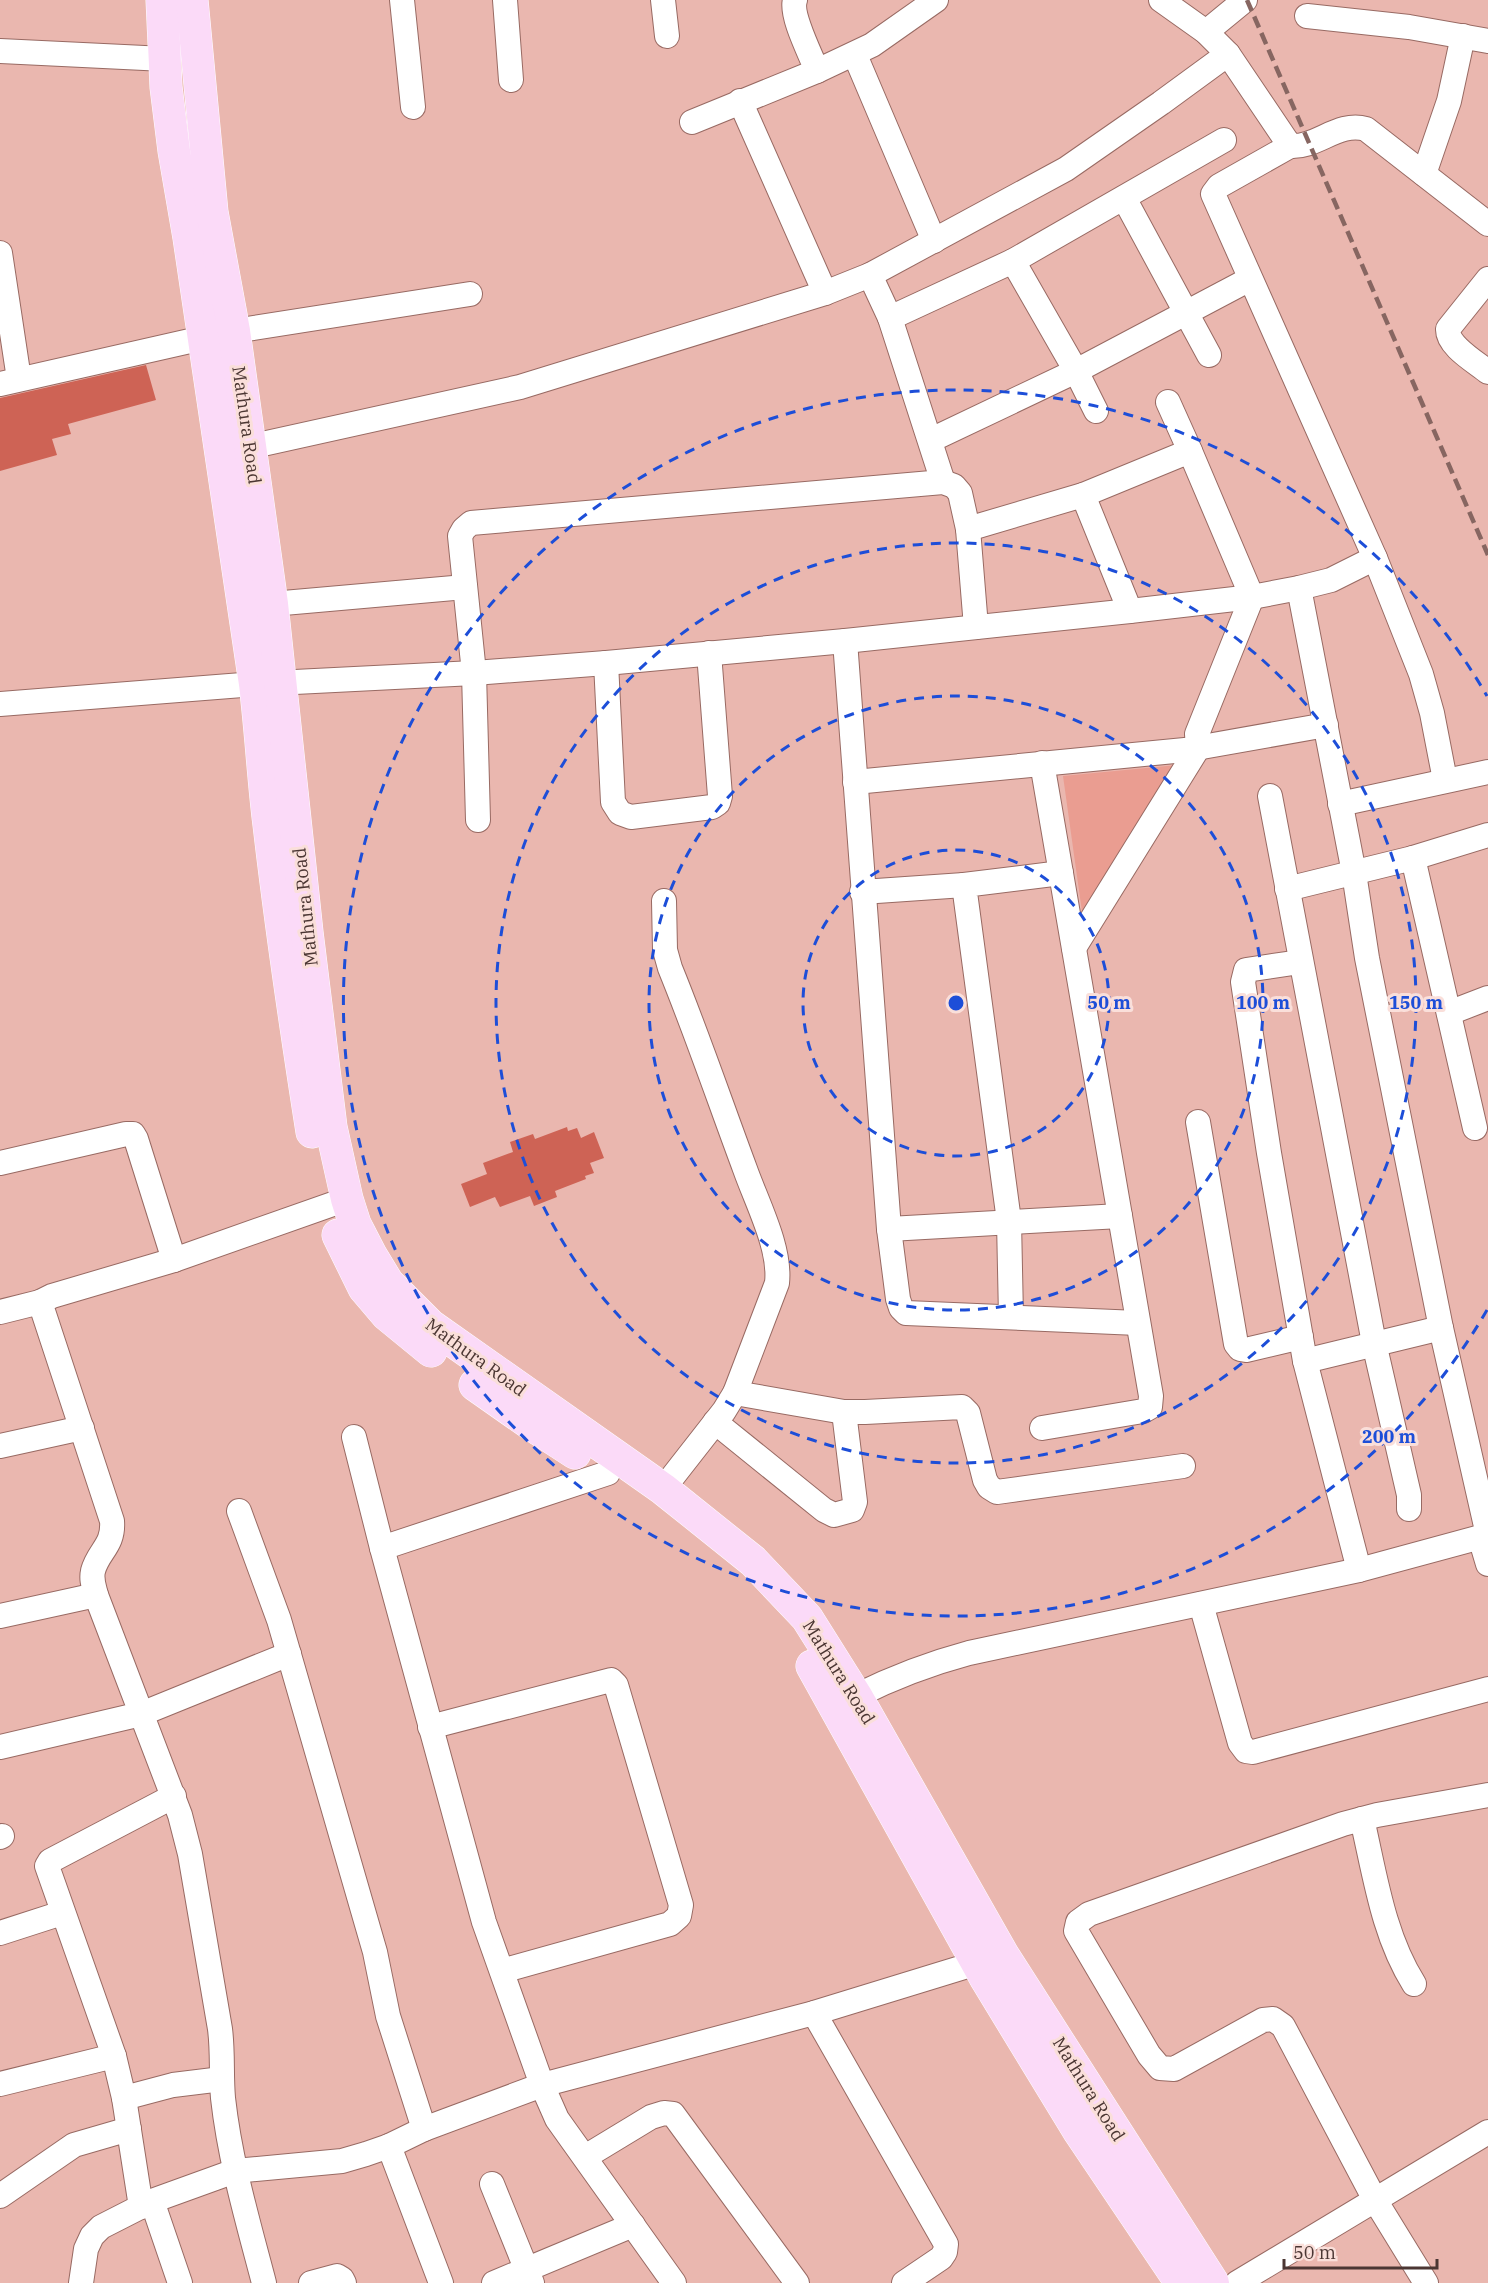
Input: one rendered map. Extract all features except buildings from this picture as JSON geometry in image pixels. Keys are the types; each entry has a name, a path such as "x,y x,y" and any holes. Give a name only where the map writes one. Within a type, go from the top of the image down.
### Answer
{"main road":[{"name":"Mathura Road","path":"162,0 174,151 204,338 268,683"},
{"name":"Mathura Road","path":"192,0 212,212 234,332 272,604 268,683 267,813 299,1058 316,1160 337,1202 355,1224 388,1283 430,1325 663,1489 753,1561 807,1618 856,1696 1003,1955 1214,2283"},
{"name":"Mathura Road","path":"337,1202 334,1227 364,1288 387,1315 451,1367 518,1415 696,1533 743,1574 781,1616 837,1709 977,1963 1078,2130 1181,2283"}],"street":[{"path":"402,0 413,107"},
{"path":"506,0 511,80"},
{"path":"663,0 667,36"},
{"path":"795,0 793,4 795,15 817,71"},
{"path":"692,122 855,55 936,0"},
{"path":"1161,0 1206,32 1228,54 1290,146"},
{"path":"1206,32 1245,0"},
{"path":"1307,16 1408,27 1488,41"},
{"path":"1424,174 1449,101 1463,36"},
{"path":"0,51 165,59"},
{"path":"249,447 520,387 825,293 870,275 1066,169 1228,54"},
{"path":"855,55 934,241"},
{"path":"740,101 825,293"},
{"path":"1445,780 1432,713 1421,674 1375,558 1213,194 1219,186 1290,146 1304,144 1340,129 1354,126 1366,129 1488,224"},
{"path":"890,318 1013,261 1224,140"},
{"path":"1125,198 1209,355"},
{"path":"0,253 10,382 234,332 470,294"},
{"path":"1013,261 1076,371 1096,411"},
{"path":"870,275 890,318 944,482"},
{"path":"931,440 1076,371 1250,279"},
{"path":"1488,279 1448,329 1447,334 1454,344 1488,372"},
{"path":"1074,948 1198,747 1197,734 1252,597 1168,402"},
{"path":"968,529 1083,495 1190,451"},
{"path":"478,820 474,673 460,536 471,523 944,482 954,486 960,493 968,529 976,627"},
{"path":"1083,495 1130,611"},
{"path":"0,704 268,683 474,673 606,663 1130,611 1252,597 1299,588 1331,580 1375,558"},
{"path":"272,604 465,587"},
{"path":"1299,588 1354,873 1366,958 1485,1536 1488,1564"},
{"path":"845,641 889,1229 901,1308 906,1313 1138,1323"},
{"path":"606,663 613,802 620,813 631,817 712,807 718,803 720,796 709,653"},
{"path":"855,782 1198,747 1326,725"},
{"path":"1042,763 1152,1396 1150,1407 1143,1411 1042,1428"},
{"path":"1340,804 1488,772"},
{"path":"1270,796 1374,1343 1409,1495 1409,1509"},
{"path":"1287,890 1413,858 1488,835"},
{"path":"1413,858 1475,1128"},
{"path":"862,892 964,885 1061,873"},
{"path":"964,885 1010,1221 1011,1317"},
{"path":"663,1489 735,1393 777,1283 778,1269 758,1204 670,968 665,950 664,901"},
{"path":"1300,962 1246,970 1243,982 1303,1349 1359,1570"},
{"path":"1449,1013 1488,998"},
{"path":"1198,1122 1236,1344 1240,1349 1303,1349 1374,1343 1441,1328"},
{"path":"0,1163 133,1134 174,1260"},
{"path":"0,1312 40,1302 52,1296 174,1260 337,1202"},
{"path":"889,1229 1120,1216"},
{"path":"40,1302 112,1521 111,1540 93,1569 92,1580 96,1595 174,1796 186,1837 223,2047 223,2098 235,2171 264,2283"},
{"path":"735,1393 844,1412 962,1407 968,1413 985,1480 989,1487 997,1492 1183,1466"},
{"path":"715,1422 834,1515 852,1510 855,1502 844,1412"},
{"path":"0,1446 82,1428"},
{"path":"354,1437 484,1922 542,2085 557,2119 674,2283"},
{"path":"382,1548 608,1473"},
{"path":"239,1511 289,1654 375,1952 388,2016 424,2129"},
{"path":"856,1696 897,1676 937,1661 1359,1570 1485,1536"},
{"path":"0,1616 96,1595"},
{"path":"1201,1604 1240,1743 1246,1751 1253,1752 1488,1689"},
{"path":"0,1747 141,1714 289,1654"},
{"path":"430,1727 611,1680 616,1685 681,1905 679,1916 670,1924 502,1971"},
{"path":"1426,2283 1375,2200 1282,2026 1273,2019 1263,2020 1174,2069 1160,2067 1149,2055 1076,1931 1078,1922 1089,1914 1294,1840 1362,1819 1488,1795"},
{"path":"174,1796 48,1863 47,1869 114,2056 146,2204 180,2283"},
{"path":"1362,1819 1391,1938 1401,1963 1414,1984"},
{"path":"0,1933 62,1913"},
{"path":"81,2283 86,2249 92,2236 101,2226 146,2204 235,2171 342,2161 390,2146 424,2129 542,2085 814,2013 977,1963"},
{"path":"814,2013 946,2244 941,2258 904,2283"},
{"path":"0,2084 114,2056"},
{"path":"124,2098 173,2085 222,2079"},
{"path":"585,2157 651,2117 664,2113 673,2114 797,2283"},
{"path":"0,2196 74,2145 129,2129"},
{"path":"1237,2283 1488,2132"},
{"path":"390,2146 441,2283"},
{"path":"492,2184 529,2276"},
{"path":"494,2283 529,2276 633,2225"},
{"path":"311,2283 337,2276 344,2283"}],"shaded area":[{"path":"1177,765 1087,912 1082,912 1063,776"}],"railway":[{"path":"1247,0 1488,555"}]}
